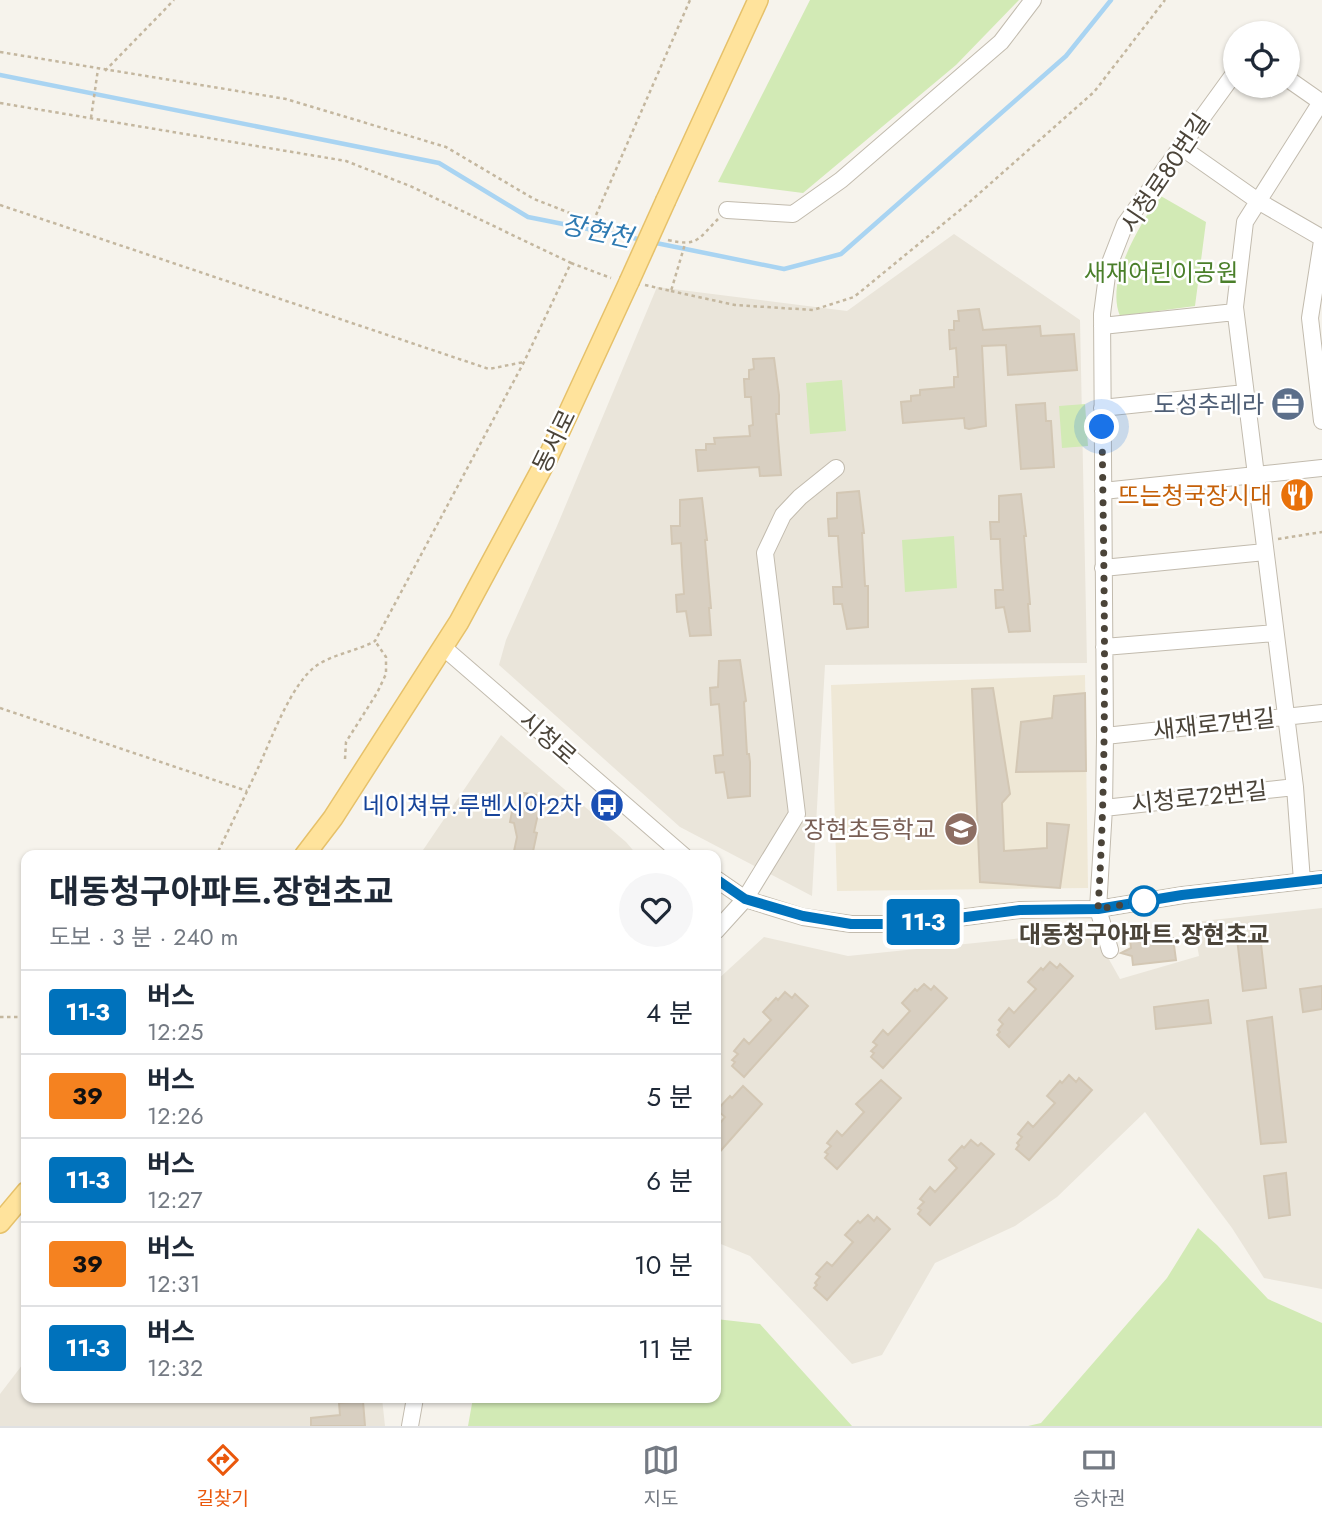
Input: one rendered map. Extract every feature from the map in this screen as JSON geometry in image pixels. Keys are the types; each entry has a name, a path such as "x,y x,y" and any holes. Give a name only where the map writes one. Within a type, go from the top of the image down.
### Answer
{"main road":[{"name":"동서로","path":"309,850 333,818 444,648 548,457 758,0"},
{"path":"0,1223 21,1198"}],"street":[{"path":"727,210 793,214 841,180 1001,42 1033,0"},
{"path":"1300,87 1321,102"},
{"name":"시청로80번길","path":"1110,950 1098,909 1105,736 1102,326 1108,268 1125,224 1223,89"},
{"name":"시청로72번길","path":"1302,881 1295,787 1235,312 1245,222 1321,102"},
{"path":"1181,147 1258,201 1322,239 1317,303 1310,318 1322,421"},
{"path":"1102,326 1235,312"},
{"path":"1102,408 1245,393"},
{"path":"721,925 745,899 797,814 765,553 783,515 800,497 836,468"},
{"path":"1102,491 1322,468"},
{"path":"1103,568 1265,547"},
{"path":"1104,647 1275,633"},
{"name":"시청로","path":"444,648 677,850"},
{"name":"새재로7번길","path":"1105,736 1322,713"},
{"name":"시청로72번길","path":"1104,808 1295,787"},
{"path":"721,882 745,899 803,916 851,924 912,924 1020,910 1098,909 1182,895 1322,879"},
{"path":"410,1426 414,1403"}],"path":[{"path":"105,71 174,0"},
{"path":"0,52 286,99 446,147 534,199 593,222 690,0"},
{"path":"671,291 735,305 813,310 854,297 965,205 1094,92 1165,0"},
{"path":"91,118 98,69"},
{"path":"0,103 346,161 410,186 571,263 524,362 375,641 359,650 328,659 307,676 279,720 219,850"},
{"path":"0,205 489,369 524,362"},
{"path":"673,283 685,244"},
{"path":"1265,547 1322,532"},
{"path":"345,759 346,742 386,674 386,657 375,641"},
{"path":"0,708 247,791"},
{"path":"0,1017 21,1017"}],"shaded area":[{"path":"954,234 1080,320 1087,663 825,665 812,896 680,827 499,665 506,640 657,287 847,311"},
{"name":"장현초등학교","path":"1085,675 1088,888 837,891 831,685"},
{"path":"501,735 633,850 423,850"},
{"path":"1322,908 1322,1289 1264,1278 1232,1228 1145,1112 1057,1197 1015,1226 935,1263 882,1355 852,1364 750,1256 721,1244 721,976 764,937 848,956 1014,939 1054,932 1093,931 1120,979 1199,956 1193,922"},
{"path":"21,1367 21,1403 383,1403 385,1426 0,1426 0,1394"}],"green space":[{"path":"810,0 1019,0 956,65 803,193 718,182"},
{"name":"새재어린이공원","path":"1159,195 1206,222 1195,306 1120,316 1117,286 1121,270 1134,238"},
{"path":"842,380 846,431 810,434 806,383"},
{"path":"1085,404 1088,446 1062,448 1059,406"},
{"path":"954,536 957,588 905,592 902,540"},
{"path":"1198,1228 1268,1299 1322,1323 1322,1426 1028,1426 1041,1423 1167,1278"},
{"path":"721,1320 760,1324 852,1426 468,1426 472,1403 721,1403"}],"building":[{"path":"979,309 983,330 1040,326 1041,336 1074,334 1077,370 1008,375 1006,345 982,346 986,426 965,428 964,418 903,423 901,402 911,401 911,396 920,395 920,390 954,387 954,377 958,377 956,348 950,349 949,330 954,330 954,321 959,321 958,311"},
{"path":"774,358 779,395 779,414 776,414 781,475 760,476 759,467 698,471 696,450 706,450 706,444 715,444 714,438 750,436 749,426 753,425 751,397 745,397 744,379 749,379 749,370 754,369 753,359"},
{"path":"1045,403 1046,421 1051,421 1054,467 1021,469 1016,405"},
{"path":"859,491 864,533 865,586 868,586 868,627 847,629 842,604 834,604 833,587 842,587 838,536 829,536 828,519 837,518 837,493"},
{"path":"1021,494 1026,536 1030,631 1009,632 1004,607 996,608 995,590 1003,590 1000,539 991,539 990,522 999,522 999,496"},
{"path":"702,498 707,540 711,635 690,636 686,611 677,612 676,595 684,594 681,543 672,544 671,526 680,526 680,500"},
{"path":"740,660 746,701 750,796 728,798 724,772 716,773 714,756 723,755 719,704 711,705 710,688 718,687 719,661"},
{"name":"장현초등학교","path":"993,688 1010,794 1002,803 1004,851 1047,848 1047,823 1069,825 1060,888 980,882 972,689"},
{"path":"1085,693 1086,771 1016,772 1021,722 1052,718 1054,696"},
{"path":"524,793 542,796 534,832 537,833 533,850 514,850 517,837 514,823 510,822 513,806 520,804"},
{"path":"1260,935 1266,988 1243,991 1237,938"},
{"path":"1173,938 1176,960 1133,965 1132,956 1121,953 1131,948 1130,940"},
{"path":"1050,962 1057,968 1060,964 1073,976 1009,1047 997,1035 1003,1024 999,1020 1009,1008 1014,1013 1036,989 1028,982"},
{"path":"924,984 931,990 934,986 947,998 883,1068 871,1057 874,1053 871,1051 877,1045 873,1042 883,1030 888,1035 910,1011 902,1003"},
{"path":"1322,986 1322,1009 1303,1012 1300,989"},
{"path":"785,992 792,998 795,994 808,1006 744,1077 732,1066 735,1062 732,1060 738,1054 734,1051 744,1039 749,1044 771,1020 763,1012"},
{"path":"1208,1000 1211,1023 1156,1029 1154,1007"},
{"path":"1272,1017 1286,1142 1261,1144 1247,1021"},
{"path":"1069,1075 1076,1082 1079,1078 1092,1090 1029,1160 1016,1149 1022,1137 1018,1134 1028,1122 1033,1127 1055,1103 1047,1096"},
{"path":"881,1080 901,1098 837,1169 825,1158 828,1154 825,1152 831,1146 827,1143 837,1131 842,1136 864,1112 856,1104"},
{"path":"743,1086 762,1104 721,1150 721,1122 725,1117 721,1114 721,1106 730,1096 732,1098"},
{"path":"971,1140 978,1146 981,1143 994,1154 930,1225 918,1214 921,1210 918,1208 924,1202 920,1199 930,1187 935,1192 957,1168 949,1160"},
{"path":"1286,1173 1290,1215 1269,1218 1264,1176"},
{"path":"868,1215 874,1221 877,1217 890,1229 827,1300 814,1288 820,1277 816,1274 827,1262 832,1266 853,1242 845,1235"},
{"path":"339,1403 363,1403 365,1426 311,1426 311,1418 340,1415"}],"waterway":[{"name":"장현천","path":"651,242 784,269 841,254 1066,56 1111,0"},
{"name":"장현천","path":"0,75 439,163 528,217 643,240"}],"bus line":[{"name":"11-3","path":"721,882 745,899 803,916 851,924 912,924 1020,910 1098,909 1182,895 1322,879"}],"place":[{"name":"도성추레라","path":"1288,404"},
{"name":"뜨는청국장시대","path":"1297,495"},
{"name":"네이쳐뷰.루벤시아2차","path":"607,805"},
{"name":"장현초등학교","path":"961,829"},
{"name":"대동청구아파트.장현초교","path":"1144,901"}],"route":[{"path":"1102,427 1105,736 1098,909 1144,901"}]}
